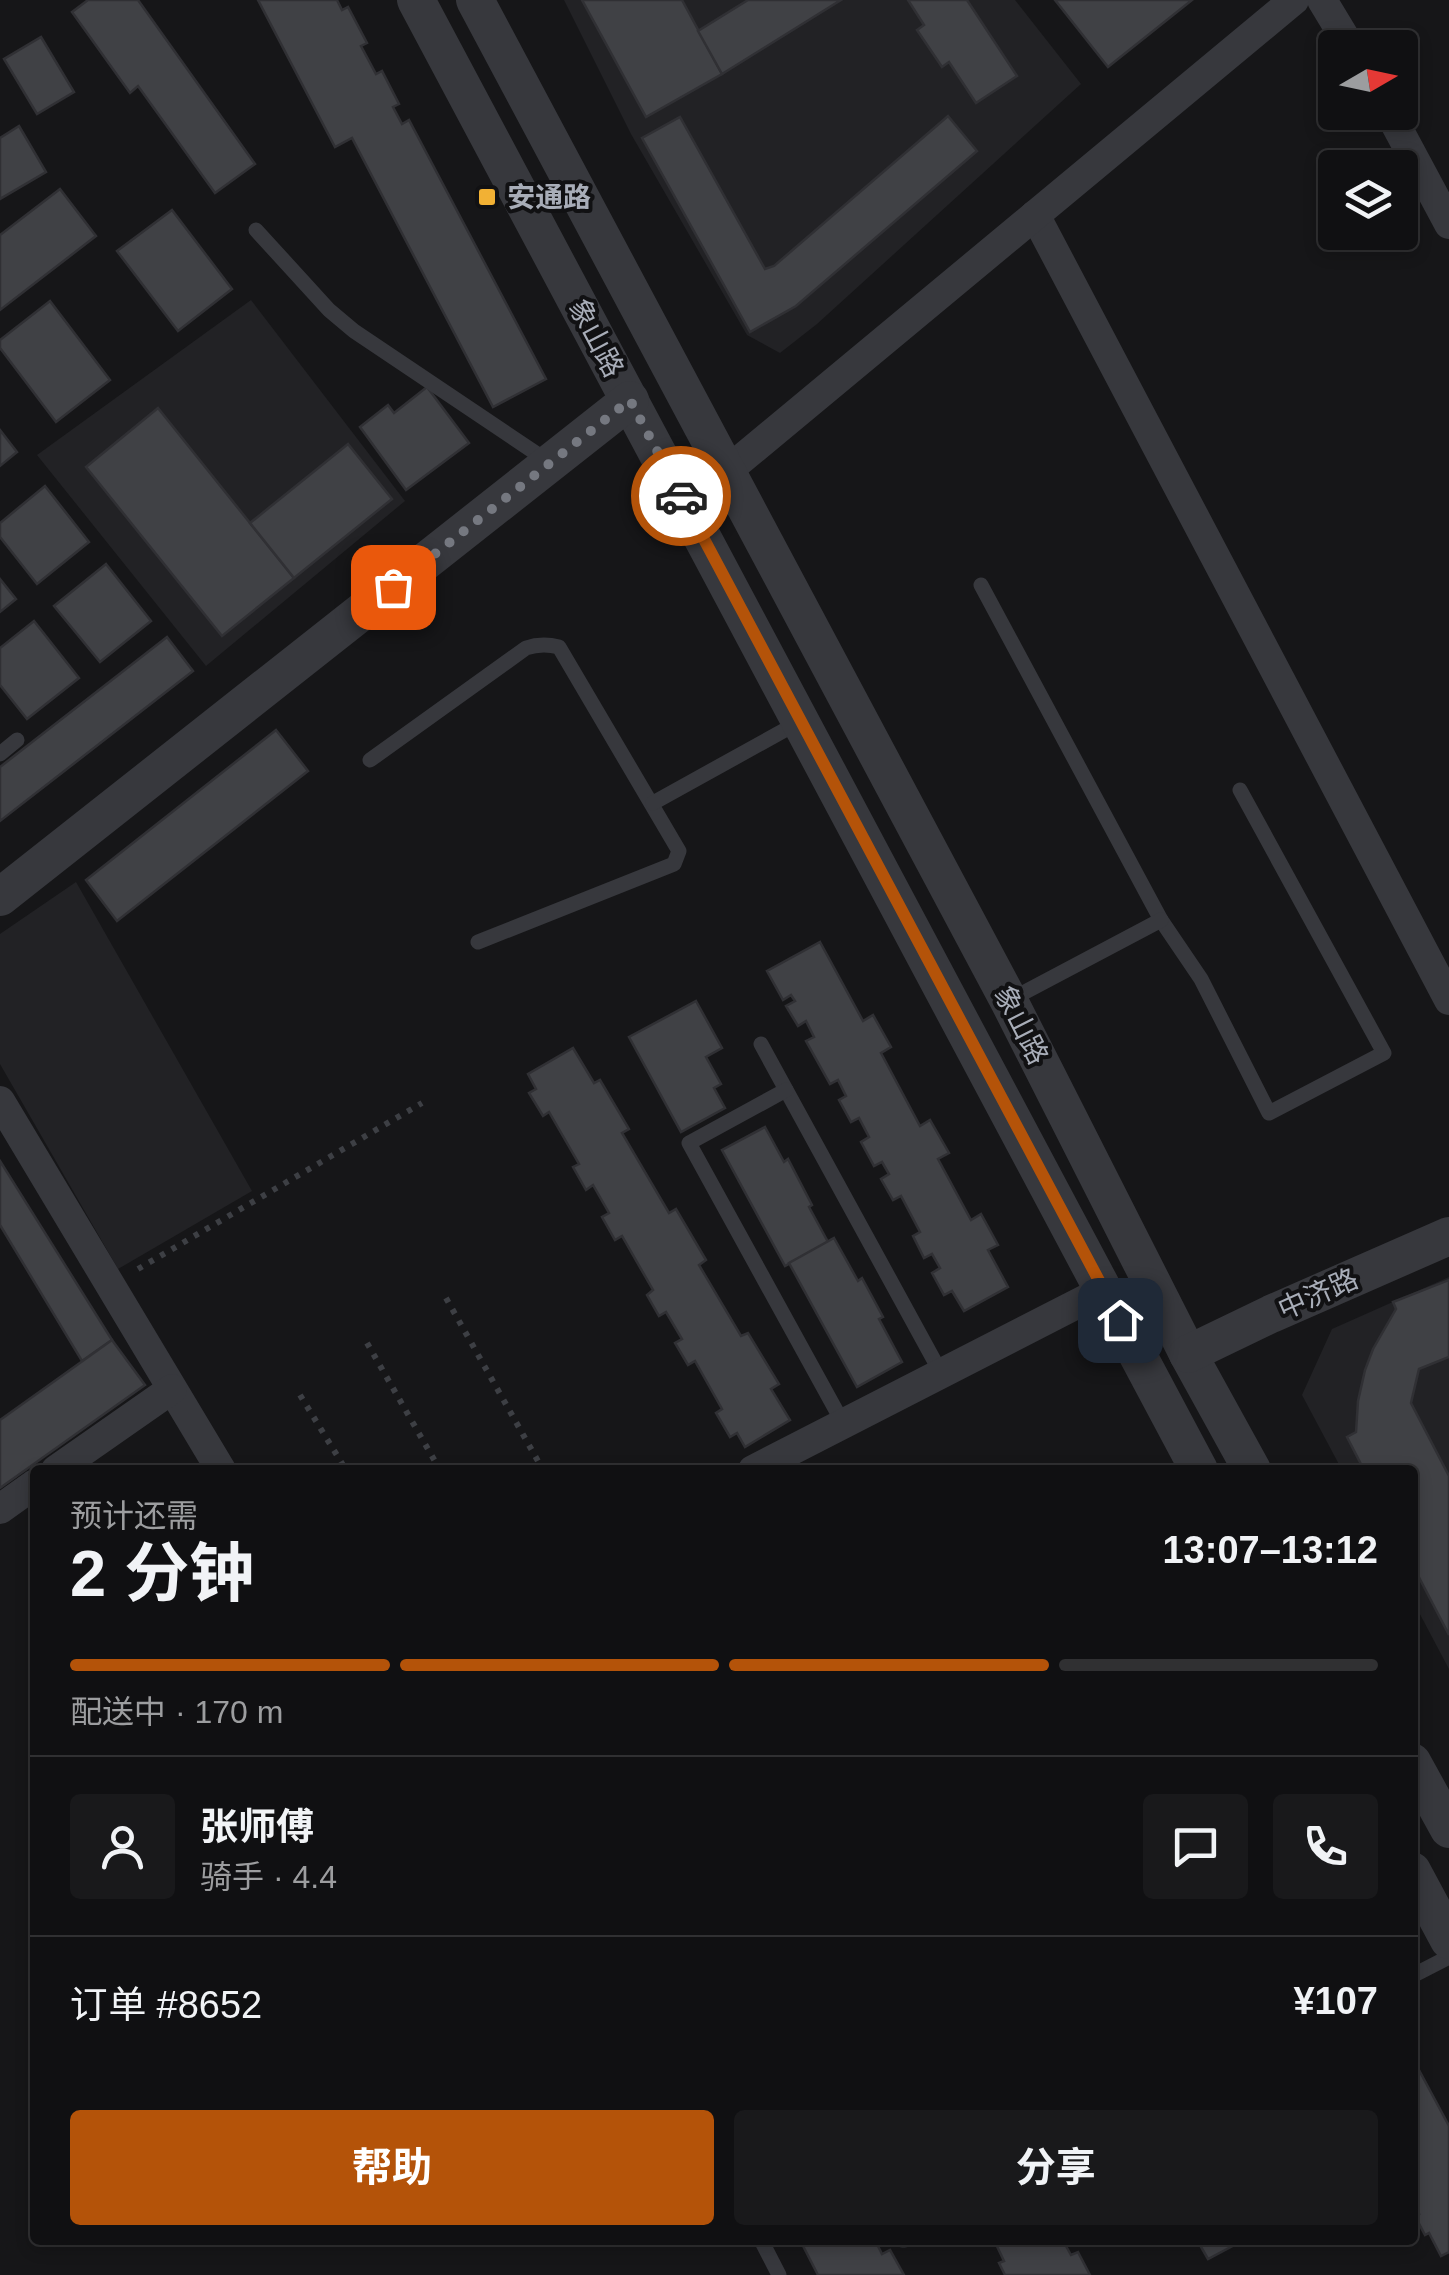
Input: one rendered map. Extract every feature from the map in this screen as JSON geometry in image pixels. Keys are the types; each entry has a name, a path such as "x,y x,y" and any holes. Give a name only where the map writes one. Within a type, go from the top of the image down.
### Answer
{"street":[{"name":"象山路","path":"416,0 1197,1465"},
{"name":"象山路","path":"475,0 1010,1001 1188,1354 1249,1465"},
{"path":"727,471 1294,0"},
{"path":"1322,0 1340,30"},
{"path":"1399,130 1449,224"},
{"path":"1035,215 1449,1000"},
{"path":"0,896 630,400"},
{"path":"0,1101 218,1465"},
{"name":"中济路","path":"1188,1354 1449,1236"},
{"path":"762,1465 1104,1290"},
{"path":"63,1465 172,1389"},
{"path":"0,1509 30,1488"},
{"path":"1431,1780 1449,1829"},
{"path":"1418,1882 1449,1940"}],"lane":[{"path":"256,230 329,310 354,331 550,462"},
{"path":"982,585 1161,920 1201,979 1269,1113 1384,1053 1240,790"},
{"path":"370,760 526,648 548,644 559,648 652,803 679,852 674,864 478,942"},
{"path":"652,803 801,721"},
{"path":"0,754 18,740"},
{"path":"1010,1001 1161,920"},
{"path":"761,1044 941,1372"},
{"path":"786,1090 689,1143 842,1423"},
{"path":"1418,1973 1449,1957"},
{"path":"764,2245 779,2275"}],"path":[{"path":"110,1285 422,1104"},
{"path":"446,1298 540,1465"},
{"path":"366,1343 437,1465"},
{"path":"300,1394 343,1465"}],"shaded area":[{"path":"564,0 1015,0 1081,84 817,324 780,353 747,335 631,134"},
{"path":"251,300 405,501 206,666 37,455"},
{"path":"76,882 252,1191 118,1269 0,1064 0,934"},
{"path":"1449,1277 1449,1669 1418,1610 1418,1465 1339,1465 1302,1395 1332,1329"}],"building":[{"path":"88,0 138,0 255,164 215,193 138,86 130,93 72,12"},
{"path":"258,0 337,0 342,10 348,7 367,43 361,46 376,74 382,71 399,104 393,107 402,124 409,120 546,379 493,407 352,138 335,147"},
{"path":"582,0 682,0 722,74 646,117"},
{"path":"748,0 841,0 722,74 698,31"},
{"path":"908,0 967,0 1017,76 976,103 949,62 942,67 917,30 924,25"},
{"path":"1055,0 1192,0 1108,67"},
{"path":"41,37 74,92 37,114 4,59"},
{"path":"948,116 977,151 796,306 750,332 642,138 680,117 765,269 774,266"},
{"path":"19,126 46,172 0,199 0,138"},
{"path":"60,189 96,236 0,310 0,235"},
{"path":"172,210 232,289 178,331 117,251"},
{"path":"50,301 110,380 56,422 0,348 0,340"},
{"path":"427,387 469,443 406,490 360,427 388,405 394,413"},
{"path":"158,408 294,578 222,636 86,467"},
{"path":"0,430 17,452 0,466"},
{"path":"348,444 392,499 294,578 250,523"},
{"path":"45,486 89,542 37,584 0,537 0,523"},
{"path":"106,564 151,621 100,662 54,606"},
{"path":"0,579 16,599 0,612"},
{"path":"34,621 79,678 27,719 0,685 0,648"},
{"path":"167,637 193,671 0,821 0,767"},
{"path":"276,730 308,771 117,921 86,880"},
{"path":"820,942 863,1021 873,1015 891,1047 881,1053 920,1126 930,1120 949,1153 938,1159 971,1220 981,1214 998,1245 988,1250 1008,1287 964,1311 952,1291 944,1295 932,1273 940,1268 932,1254 924,1258 913,1236 920,1232 901,1196 893,1200 881,1179 889,1174 882,1162 874,1166 861,1142 869,1137 859,1118 851,1122 839,1100 846,1096 838,1080 830,1084 806,1041 814,1037 806,1021 798,1026 786,1006 795,1001 791,995 783,1000 767,971"},
{"path":"696,1001 722,1048 706,1057 721,1084 714,1088 725,1108 681,1132 629,1037"},
{"path":"573,1048 594,1083 600,1080 629,1129 622,1133 669,1213 676,1209 706,1260 699,1265 741,1336 748,1333 779,1384 771,1389 790,1420 745,1447 737,1433 730,1437 716,1413 722,1409 695,1361 688,1365 675,1343 682,1339 666,1312 659,1316 647,1295 653,1290 622,1236 615,1240 602,1217 609,1213 593,1185 586,1190 573,1167 579,1164 549,1112 543,1116 529,1093 536,1089 528,1074"},
{"path":"765,1127 784,1162 788,1159 828,1242 785,1266 722,1150"},
{"path":"0,1161 112,1340 82,1361 0,1225"},
{"path":"834,1238 858,1281 862,1278 902,1362 857,1387 789,1263"},
{"path":"1449,1280 1449,1357 1419,1369 1411,1403 1449,1476 1449,1635 1418,1576 1418,1465 1361,1465 1347,1437 1356,1432 1365,1370 1396,1309 1393,1302"},
{"path":"112,1340 145,1385 0,1488 0,1420"},
{"path":"1418,2068 1449,2126 1449,2252 1441,2256 1418,2222"},
{"path":"803,2245 878,2245 882,2254 890,2250 904,2275 818,2275"},
{"path":"996,2245 1068,2245 1071,2255 1078,2252 1090,2275 1005,2275 999,2263 1004,2261"},
{"path":"1200,2245 1235,2245 1208,2259"}],"way so far":[{"path":"393,587 630,400 681,496"}],"place":[{"name":"安通路","path":"487,197"}],"route":[{"path":"681,496 1120,1320"}]}
